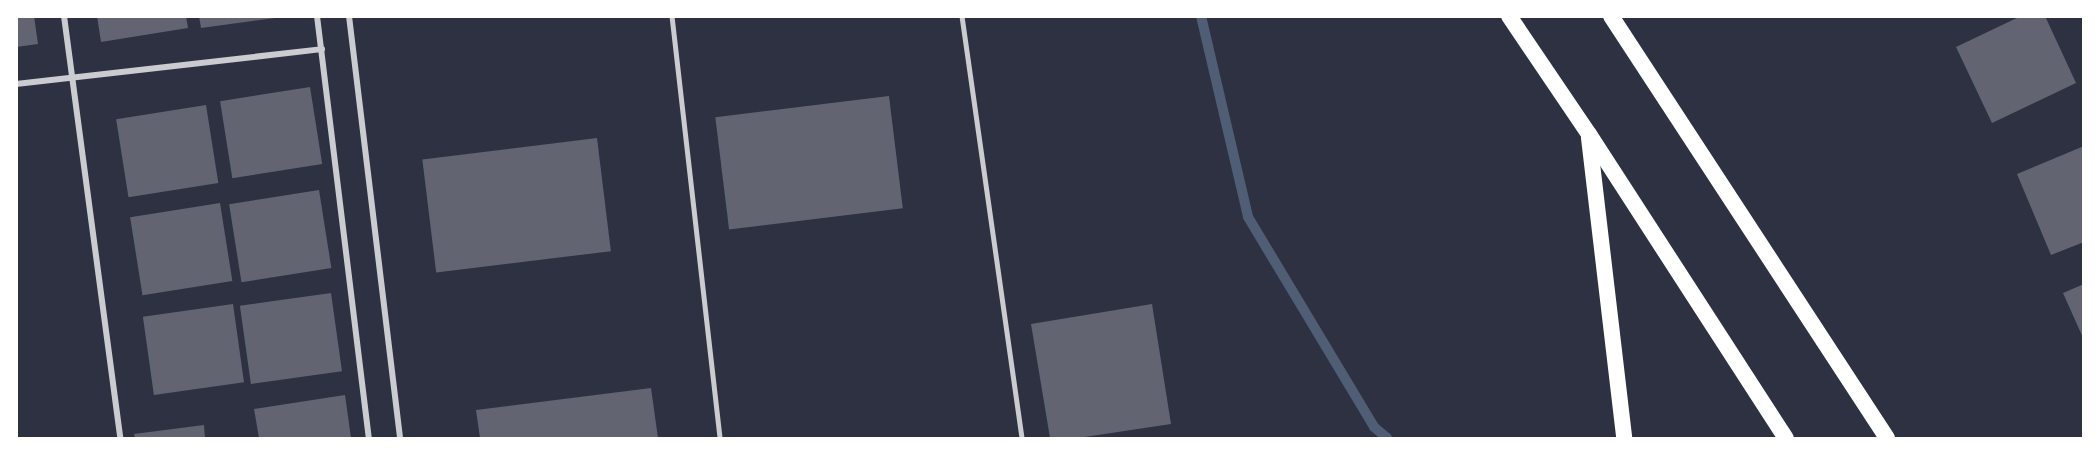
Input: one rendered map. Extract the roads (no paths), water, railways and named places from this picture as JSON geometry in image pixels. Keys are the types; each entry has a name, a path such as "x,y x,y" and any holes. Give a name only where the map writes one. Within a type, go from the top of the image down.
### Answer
{"highway":[{"path":"1509,16 1589,134 1786,438"},
{"path":"1611,16 1887,438"},
{"path":"1589,134 1624,438"}],"street":[{"path":"64,16 120,438"},
{"path":"317,16 369,438"},
{"path":"349,16 400,438"},
{"path":"16,84 322,49"}],"lane":[{"path":"672,16 720,438"},
{"path":"962,16 1022,438"}],"waterway":[{"path":"1201,16 1248,217 1374,427 1387,438"}]}
